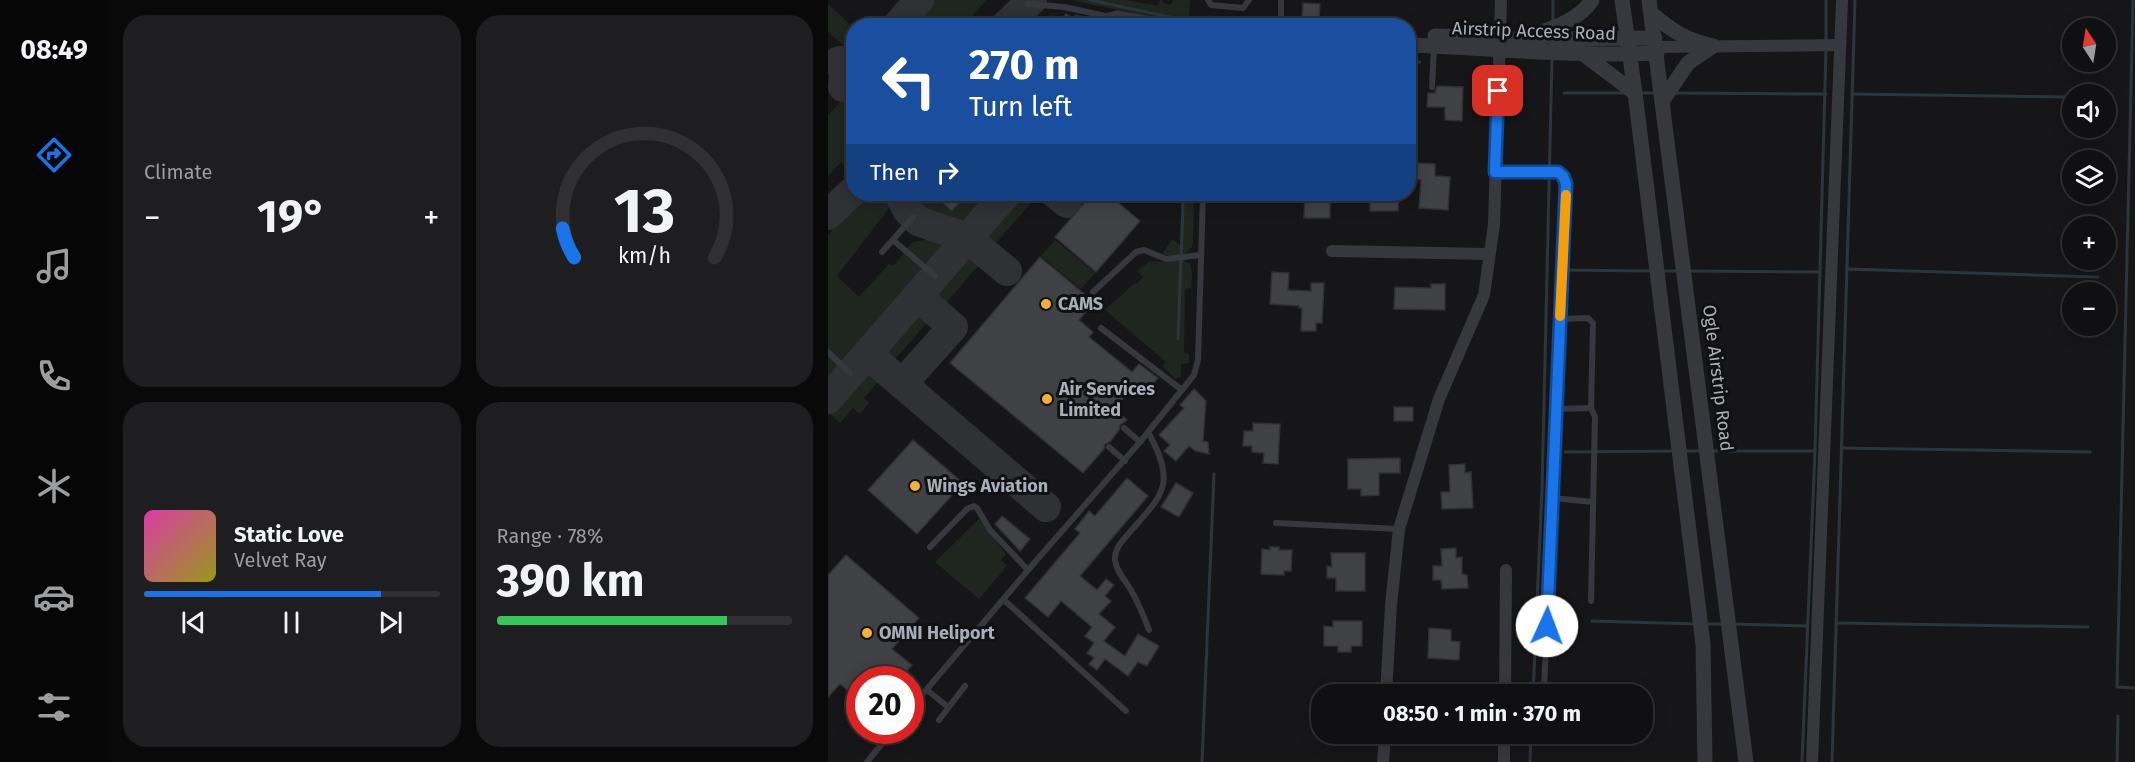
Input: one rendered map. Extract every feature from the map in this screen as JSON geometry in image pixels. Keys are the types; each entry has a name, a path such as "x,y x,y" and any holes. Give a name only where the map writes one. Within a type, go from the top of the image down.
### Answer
{"street":[{"path":"1387,684 1391,605 1399,528 1439,399 1484,295 1494,224 1501,0"},
{"path":"1523,39 1571,21 1586,9 1592,0"},
{"path":"1622,0 1703,644 1705,762"},
{"path":"1812,762 1842,0"},
{"path":"1650,7 1672,32 1689,40 1713,46"},
{"name":"Ogle Airstrip Road","path":"1650,7 1746,762"},
{"name":"Airstrip Access Road","path":"1416,36 1582,53 1630,54 1656,46"},
{"name":"Airstrip Access Road","path":"1416,45 1500,44 1523,39 1628,38 1656,46"},
{"path":"1656,46 1840,45"},
{"path":"1663,100 1688,63 1713,46"},
{"path":"1582,53 1635,93"},
{"path":"1332,251 1490,254"},
{"path":"1505,684 1506,570"},
{"path":"1383,762 1384,744"},
{"path":"1504,744 1504,762"}],"lane":[{"path":"1208,0 1211,5 1228,3 1243,8 1249,0"},
{"path":"1281,0 1281,18"},
{"path":"1028,4 1064,7 1097,18"},
{"path":"1432,87 1434,46"},
{"path":"1495,172 1558,172 1563,176 1566,184 1544,684"},
{"path":"924,693 1028,570 1125,461 1194,375 1198,360 1203,201"},
{"path":"882,252 913,217"},
{"path":"893,240 934,276"},
{"path":"1093,292 1136,252 1144,250 1160,257 1174,259 1200,255"},
{"path":"1560,319 1588,318 1593,323 1591,408 1595,417 1592,601"},
{"path":"1101,328 1182,390"},
{"path":"828,352 850,373"},
{"path":"1556,409 1591,408"},
{"path":"1124,428 1140,442"},
{"path":"1148,432 1164,471 1163,490 1158,500 1116,549 1115,560 1119,572 1136,599 1149,630"},
{"path":"1109,447 1125,461"},
{"path":"1552,498 1593,502"},
{"path":"930,547 967,509 974,506 1001,543 1028,570"},
{"path":"1276,523 1399,528"},
{"path":"1004,600 1126,711"},
{"path":"939,720 965,686"},
{"path":"927,690 948,707"},
{"path":"867,762 882,744"}],"shaded area":[{"path":"929,0 986,0 970,18 913,18"},
{"path":"1071,0 1127,0 1158,6 1160,0 1171,5 1173,0 1190,0 1189,18 1156,18"},
{"path":"828,4 846,21 846,47 828,32"},
{"path":"846,97 846,167 841,162 828,176 828,115"},
{"path":"857,201 890,201 893,203 837,276 859,297 889,264 893,266 913,242 941,237 949,242 950,247 828,389 828,235"},
{"path":"915,201 990,201 968,225 960,230 951,229 939,220 920,212"},
{"path":"1007,201 1033,201 995,244 988,246 979,238 978,232"},
{"path":"1181,201 1194,201 1193,245 1183,254 1175,256 1162,254 1172,239 1181,246"},
{"path":"1055,240 1095,273 1081,289 1041,256"},
{"path":"962,252 978,266 946,303 935,305 928,296 930,289"},
{"path":"1183,260 1190,264 1192,274 1191,288 1185,289 1184,353 1189,354 1189,363 1181,364 1181,377 1175,379 1163,366 1165,361 1105,310 1135,283 1137,284 1143,277 1137,271 1150,261"},
{"path":"915,310 926,315 926,324 895,359 891,361 884,359 880,353 882,346"},
{"path":"867,364 882,377 864,398 869,403 860,414 853,408 840,423 828,412 828,409"},
{"path":"979,519 1006,554 1001,560 1007,566 979,599 935,562"}],"building":[{"path":"1303,3 1320,4 1319,18 1302,18"},
{"path":"1437,86 1463,87 1462,121 1445,120 1445,107 1427,107 1428,93 1435,93"},
{"path":"1416,163 1435,164 1435,176 1450,177 1448,210 1419,208 1421,180 1416,179"},
{"path":"940,201 961,201 952,211"},
{"path":"1086,201 1116,201 1140,221 1096,272 1055,237"},
{"path":"1305,201 1330,201 1330,218 1304,218"},
{"path":"1370,201 1399,201 1398,211 1370,211"},
{"path":"1040,257 1094,302 1079,320 1093,332 1089,337 1132,372 1139,364 1158,378 1144,394 1134,386 1114,409 1127,420 1120,425 1110,442 1105,444 1104,449 1083,473 950,363"},
{"path":"1272,272 1289,273 1288,290 1311,291 1311,283 1324,283 1322,323 1316,323 1316,331 1301,331 1302,308 1299,306 1270,304"},
{"path":"1431,284 1445,284 1445,310 1394,309 1395,287 1431,288"},
{"path":"1194,389 1206,401 1203,441 1208,442 1209,454 1196,451 1189,446 1176,461 1164,451 1170,445 1159,435 1184,408 1180,405"},
{"path":"1394,407 1413,407 1413,421 1394,421"},
{"path":"1253,423 1280,424 1278,464 1263,463 1264,453 1252,452 1252,446 1243,446 1244,431 1253,431"},
{"name":"Wings Aviation","path":"913,440 963,483 917,534 868,490"},
{"path":"1400,458 1400,473 1379,473 1379,495 1361,496 1361,489 1348,489 1348,459"},
{"path":"1465,464 1465,473 1471,472 1473,508 1442,509 1441,492 1450,492 1449,465"},
{"path":"1127,478 1148,496 1080,576 1097,590 1106,579 1114,585 1105,596 1111,601 1099,614 1115,627 1104,641 1125,656 1138,634 1159,646 1147,666 1138,662 1128,676 1105,659 1097,670 1089,664 1094,658 1087,653 1094,643 1085,636 1092,627 1061,601 1048,617 1025,598 1080,533 1075,529 1089,511 1095,516"},
{"path":"1176,483 1193,493 1179,517 1161,507"},
{"path":"1002,516 1030,539 1020,551 995,524"},
{"path":"1270,547 1292,550 1291,571 1284,571 1284,575 1261,574 1262,549 1270,550"},
{"path":"1456,548 1456,558 1462,557 1462,574 1467,575 1468,588 1442,589 1441,580 1433,580 1433,566 1442,566 1441,549"},
{"path":"1331,553 1365,553 1365,591 1336,591 1336,578 1327,578 1327,566 1332,567"},
{"name":"OMNI Heliport","path":"846,555 919,618 892,649 911,666 846,666 846,689 840,684 828,697 828,575"},
{"path":"1333,621 1362,621 1362,646 1351,646 1351,652 1338,652 1338,646 1324,646 1324,626 1333,627"},
{"path":"1429,628 1451,630 1451,641 1460,642 1459,660 1428,658"}],"waterway":[{"path":"1090,0 1174,18"},
{"path":"1553,0 1553,21"},
{"path":"1826,0 1826,43"},
{"path":"1832,762 1855,0"},
{"path":"2133,0 2117,687 2135,688"},
{"path":"1802,762 1815,451 1826,50"},
{"path":"1533,684 1542,490 1552,58"},
{"path":"1564,93 1625,93"},
{"path":"1641,93 1655,93"},
{"path":"1674,93 1826,94"},
{"path":"1852,94 2062,97"},
{"path":"1178,339 1183,204"},
{"path":"1847,269 2098,277"},
{"path":"1558,270 1652,271"},
{"path":"1662,271 1679,271"},
{"path":"1689,271 1820,272"},
{"path":"1841,448 2090,452"},
{"path":"1565,452 1674,451"},
{"path":"1683,451 1701,451"},
{"path":"1710,451 1815,451"},
{"path":"1202,762 1214,474"},
{"path":"1592,621 1697,624"},
{"path":"1836,623 2088,627"},
{"path":"1706,624 1724,624"},
{"path":"1733,624 1807,626"},
{"path":"2117,762 2118,716"},
{"path":"1530,762 1531,744"}],"taxiway":[{"path":"904,18 919,0"},
{"path":"1013,18 1032,0"},
{"path":"843,87 844,73 839,61 846,61"},
{"path":"828,215 846,198"},
{"path":"903,201 908,211 918,221 967,238 1007,271"},
{"path":"828,399 1000,201"},
{"path":"902,384 953,327 917,296"},
{"path":"867,354 1046,507"}],"slow traffic":[{"path":"1560,316 1566,195"}],"place":[{"name":"CAMS","path":"1046,304"},
{"name":"Air Services Limited","path":"1047,399"},
{"name":"Wings Aviation","path":"915,486"},
{"name":"OMNI Heliport","path":"867,633"}],"route":[{"path":"1498,91 1495,172 1558,172 1563,176 1566,184 1547,626"}]}
